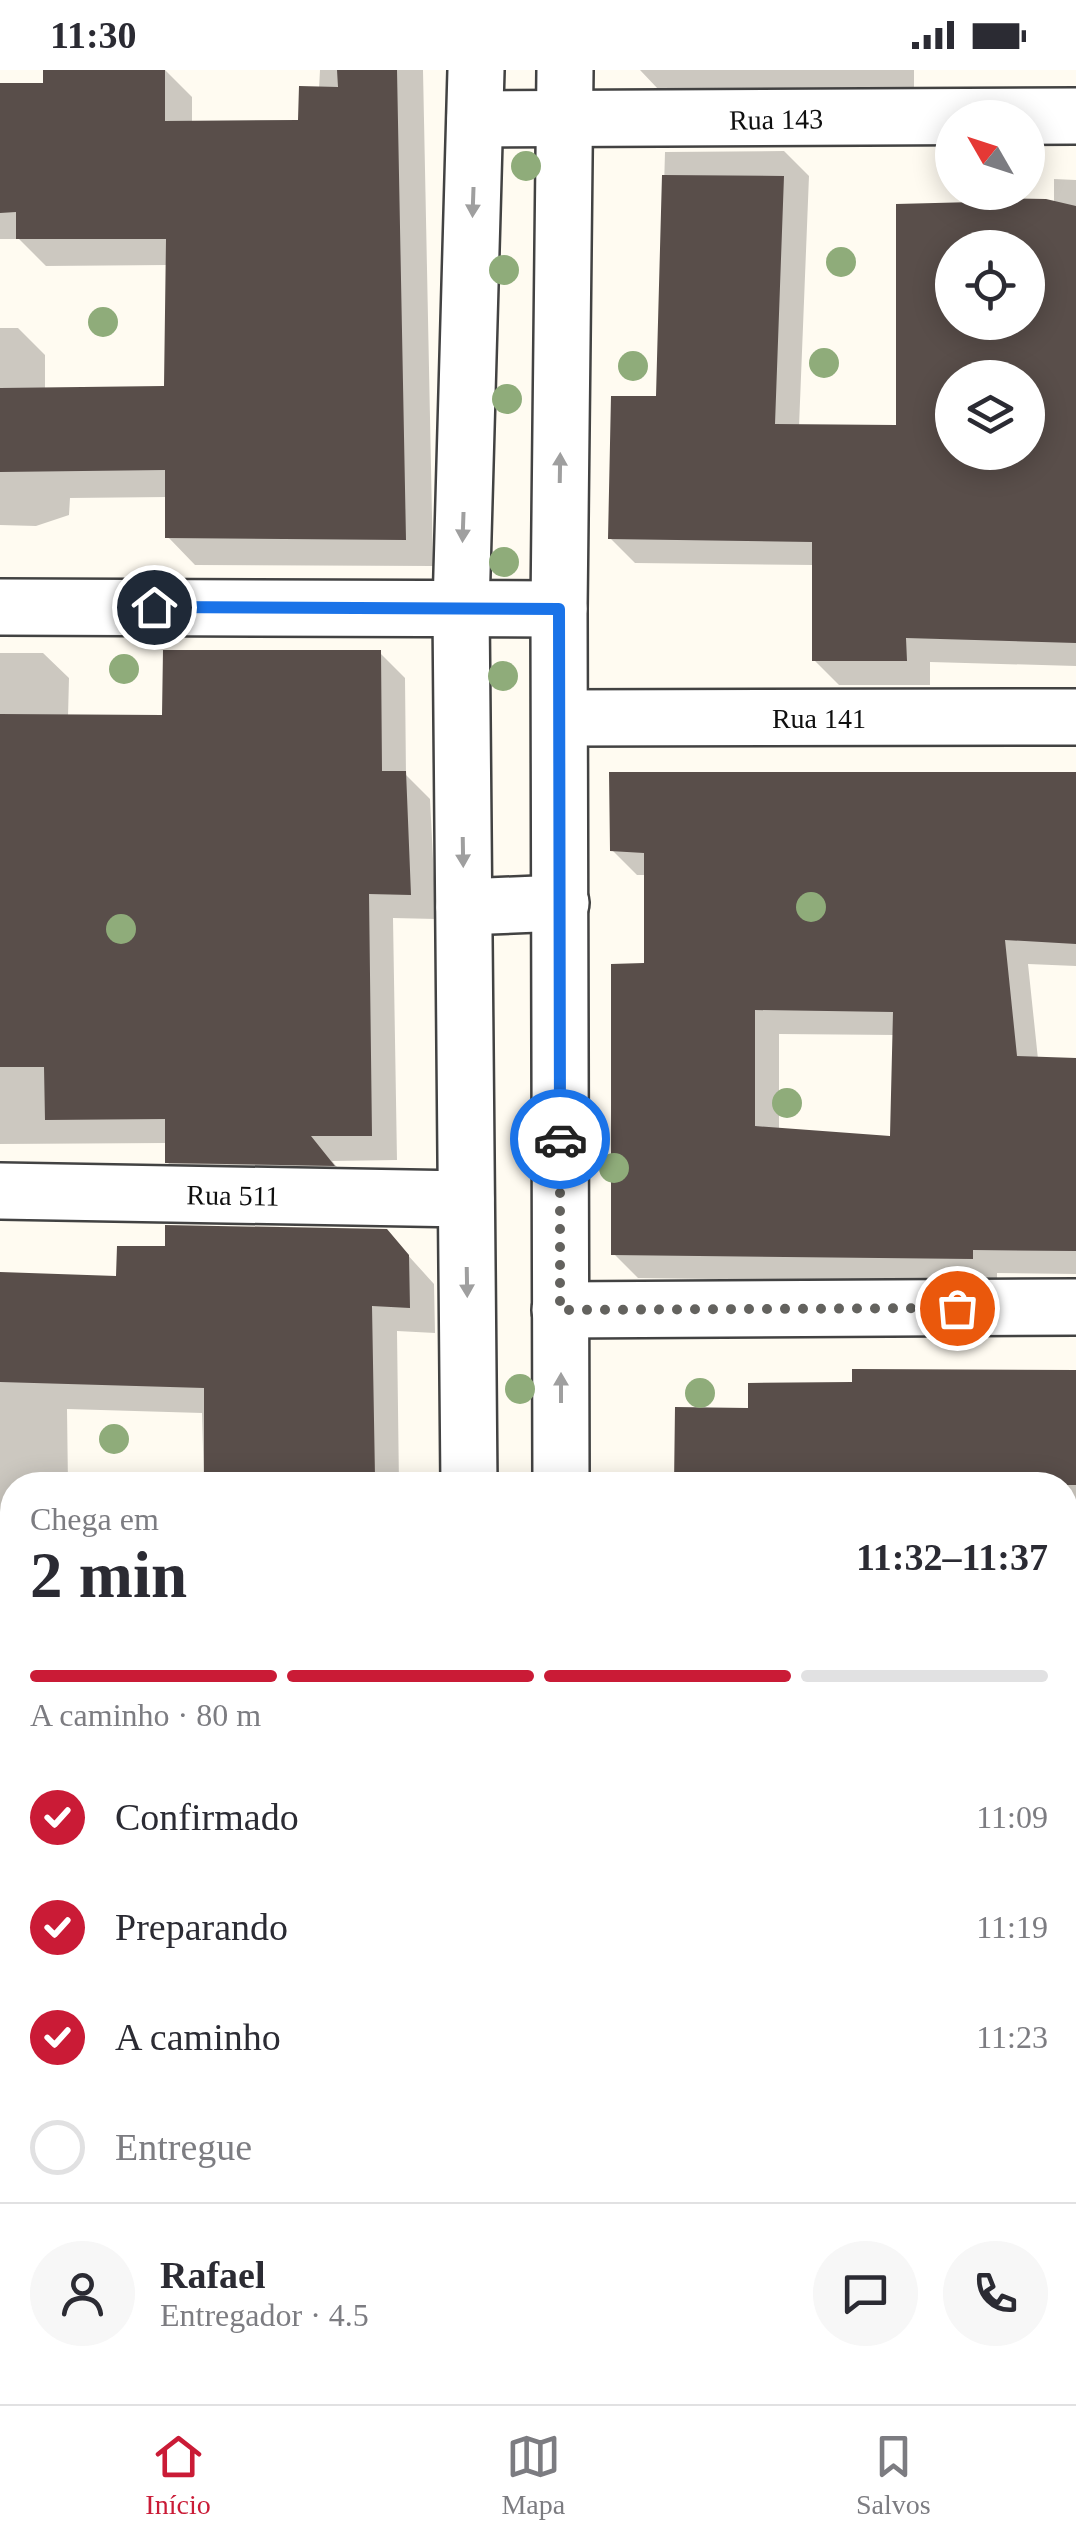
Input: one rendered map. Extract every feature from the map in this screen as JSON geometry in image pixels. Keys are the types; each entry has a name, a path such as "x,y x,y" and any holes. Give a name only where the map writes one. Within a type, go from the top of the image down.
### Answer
{"street":[{"name":"Rua 143","path":"476,94 1076,116"},
{"path":"469,1472 461,608 476,94"},
{"path":"562,1472 559,609 565,95"},
{"path":"0,607 559,609"},
{"name":"Rua 141","path":"562,718 1076,717"},
{"path":"464,907 561,903"},
{"name":"Rua 511","path":"0,1192 466,1199"},
{"path":"560,1310 1076,1307"}],"building":[{"path":"43,70 165,70 165,121 298,120 299,86 338,87 337,70 397,70 406,540 165,538 165,470 0,472 0,388 164,386 166,239 16,239 16,212 0,213 0,83 43,83"},
{"path":"662,175 784,176 775,424 896,425 896,204 935,203 935,210 1045,210 1045,199 1076,206 1076,643 906,638 907,661 812,661 812,542 608,539 611,396 656,396"},
{"path":"163,650 381,650 382,771 406,771 411,895 369,894 372,1136 311,1136 335,1166 165,1163 165,1119 45,1120 44,1067 0,1067 0,714 162,715"},
{"path":"609,772 1076,772 1076,944 1005,940 1017,1056 1076,1058 1076,1251 973,1250 973,1259 611,1255 611,964 644,963 644,853 610,851","holes":["755,1010 893,1012 890,1136 755,1126"]},
{"path":"165,1225 387,1229 409,1255 410,1308 372,1306 375,1472 204,1472 204,1388 0,1382 0,1272 116,1276 117,1246 165,1246"},
{"path":"852,1369 1076,1370 1076,1472 674,1472 675,1407 748,1408 748,1383 852,1382"}],"way so far":[{"path":"560,1139 560,1310 957,1308"}],"route":[{"path":"154,607 559,609 560,1139"}]}
